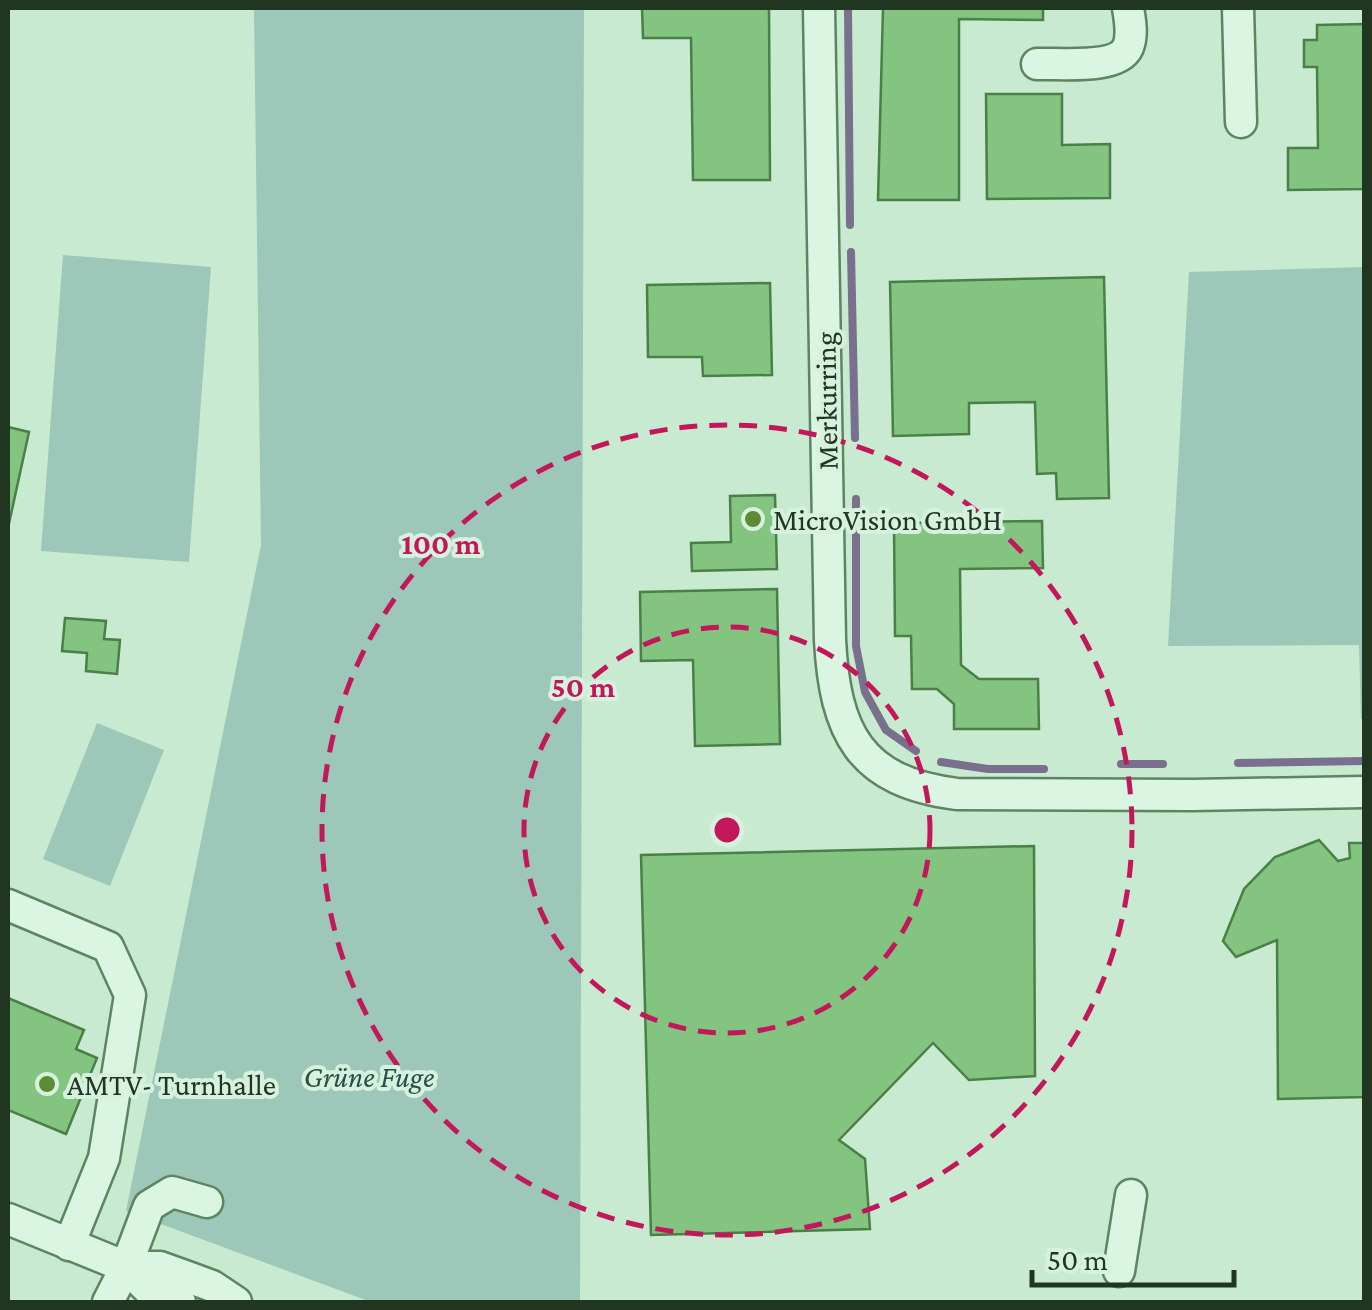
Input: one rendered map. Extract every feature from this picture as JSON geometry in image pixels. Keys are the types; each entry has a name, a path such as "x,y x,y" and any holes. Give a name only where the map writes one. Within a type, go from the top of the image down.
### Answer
{"street":[{"name":"Merkurring","path":"819,8 830,640 834,692 852,738 888,775 922,789 957,794 1193,796 1364,792"},
{"path":"1036,64 1109,62 1122,56 1128,49 1131,33 1128,8"},
{"path":"1238,8 1241,122"},
{"path":"8,905 108,947 130,995 104,1158 69,1245"},
{"path":"108,1302 149,1206 172,1192 207,1202"},
{"path":"1119,1271 1132,1195"},
{"path":"8,1220 126,1267 160,1266 212,1286 236,1302"},
{"path":"126,1267 151,1292 180,1302"}],"green space":[{"name":"Grüne Fuge","path":"254,8 584,8 580,1302 371,1302 126,1211 261,545"},
{"path":"63,255 211,267 189,562 41,551"},
{"path":"1364,267 1361,719 1359,645 1168,646 1189,272"},
{"path":"97,723 164,750 110,886 43,859"}],"building":[{"path":"642,8 769,8 770,180 693,180 691,38 643,38"},
{"path":"883,8 1043,8 1043,20 959,19 959,200 878,200"},
{"path":"1364,24 1364,189 1288,190 1288,148 1318,148 1317,67 1304,67 1304,40 1317,40 1317,25"},
{"path":"986,94 1062,94 1062,145 1110,144 1110,198 987,199"},
{"path":"1104,277 1109,498 1057,499 1056,473 1037,474 1035,402 969,403 969,434 893,436 890,282"},
{"path":"770,283 772,375 703,376 702,357 648,357 647,285"},
{"path":"8,427 29,432 8,528"},
{"name":"MicroVision GmbH","path":"775,495 777,569 692,571 691,543 731,542 730,496"},
{"path":"1042,521 1043,568 960,569 961,665 979,679 1038,679 1039,729 954,729 954,704 937,689 912,689 911,636 895,636 894,523"},
{"path":"777,589 780,744 695,746 693,660 641,661 640,592"},
{"path":"65,618 106,621 104,639 120,640 117,674 86,671 87,653 62,651"},
{"path":"1319,840 1338,861 1350,858 1349,843 1364,843 1364,1097 1278,1099 1277,940 1236,957 1223,941 1244,889 1275,857"},
{"path":"1034,846 1035,1076 969,1080 933,1043 839,1140 865,1159 870,1229 651,1235 641,855"},
{"name":"AMTV- Turnhalle","path":"8,998 84,1030 76,1049 97,1058 66,1134 8,1110"}],"waterway":[{"path":"848,8 850,225"},
{"path":"851,252 855,438"},
{"path":"856,499 856,646 865,692 886,730 916,751"},
{"path":"1238,763 1364,761"},
{"path":"941,762 988,769 1044,769"},
{"path":"1121,764 1163,764"}],"place":[{"name":"MicroVision GmbH","path":"753,519"},
{"name":"AMTV- Turnhalle","path":"47,1084"}]}
